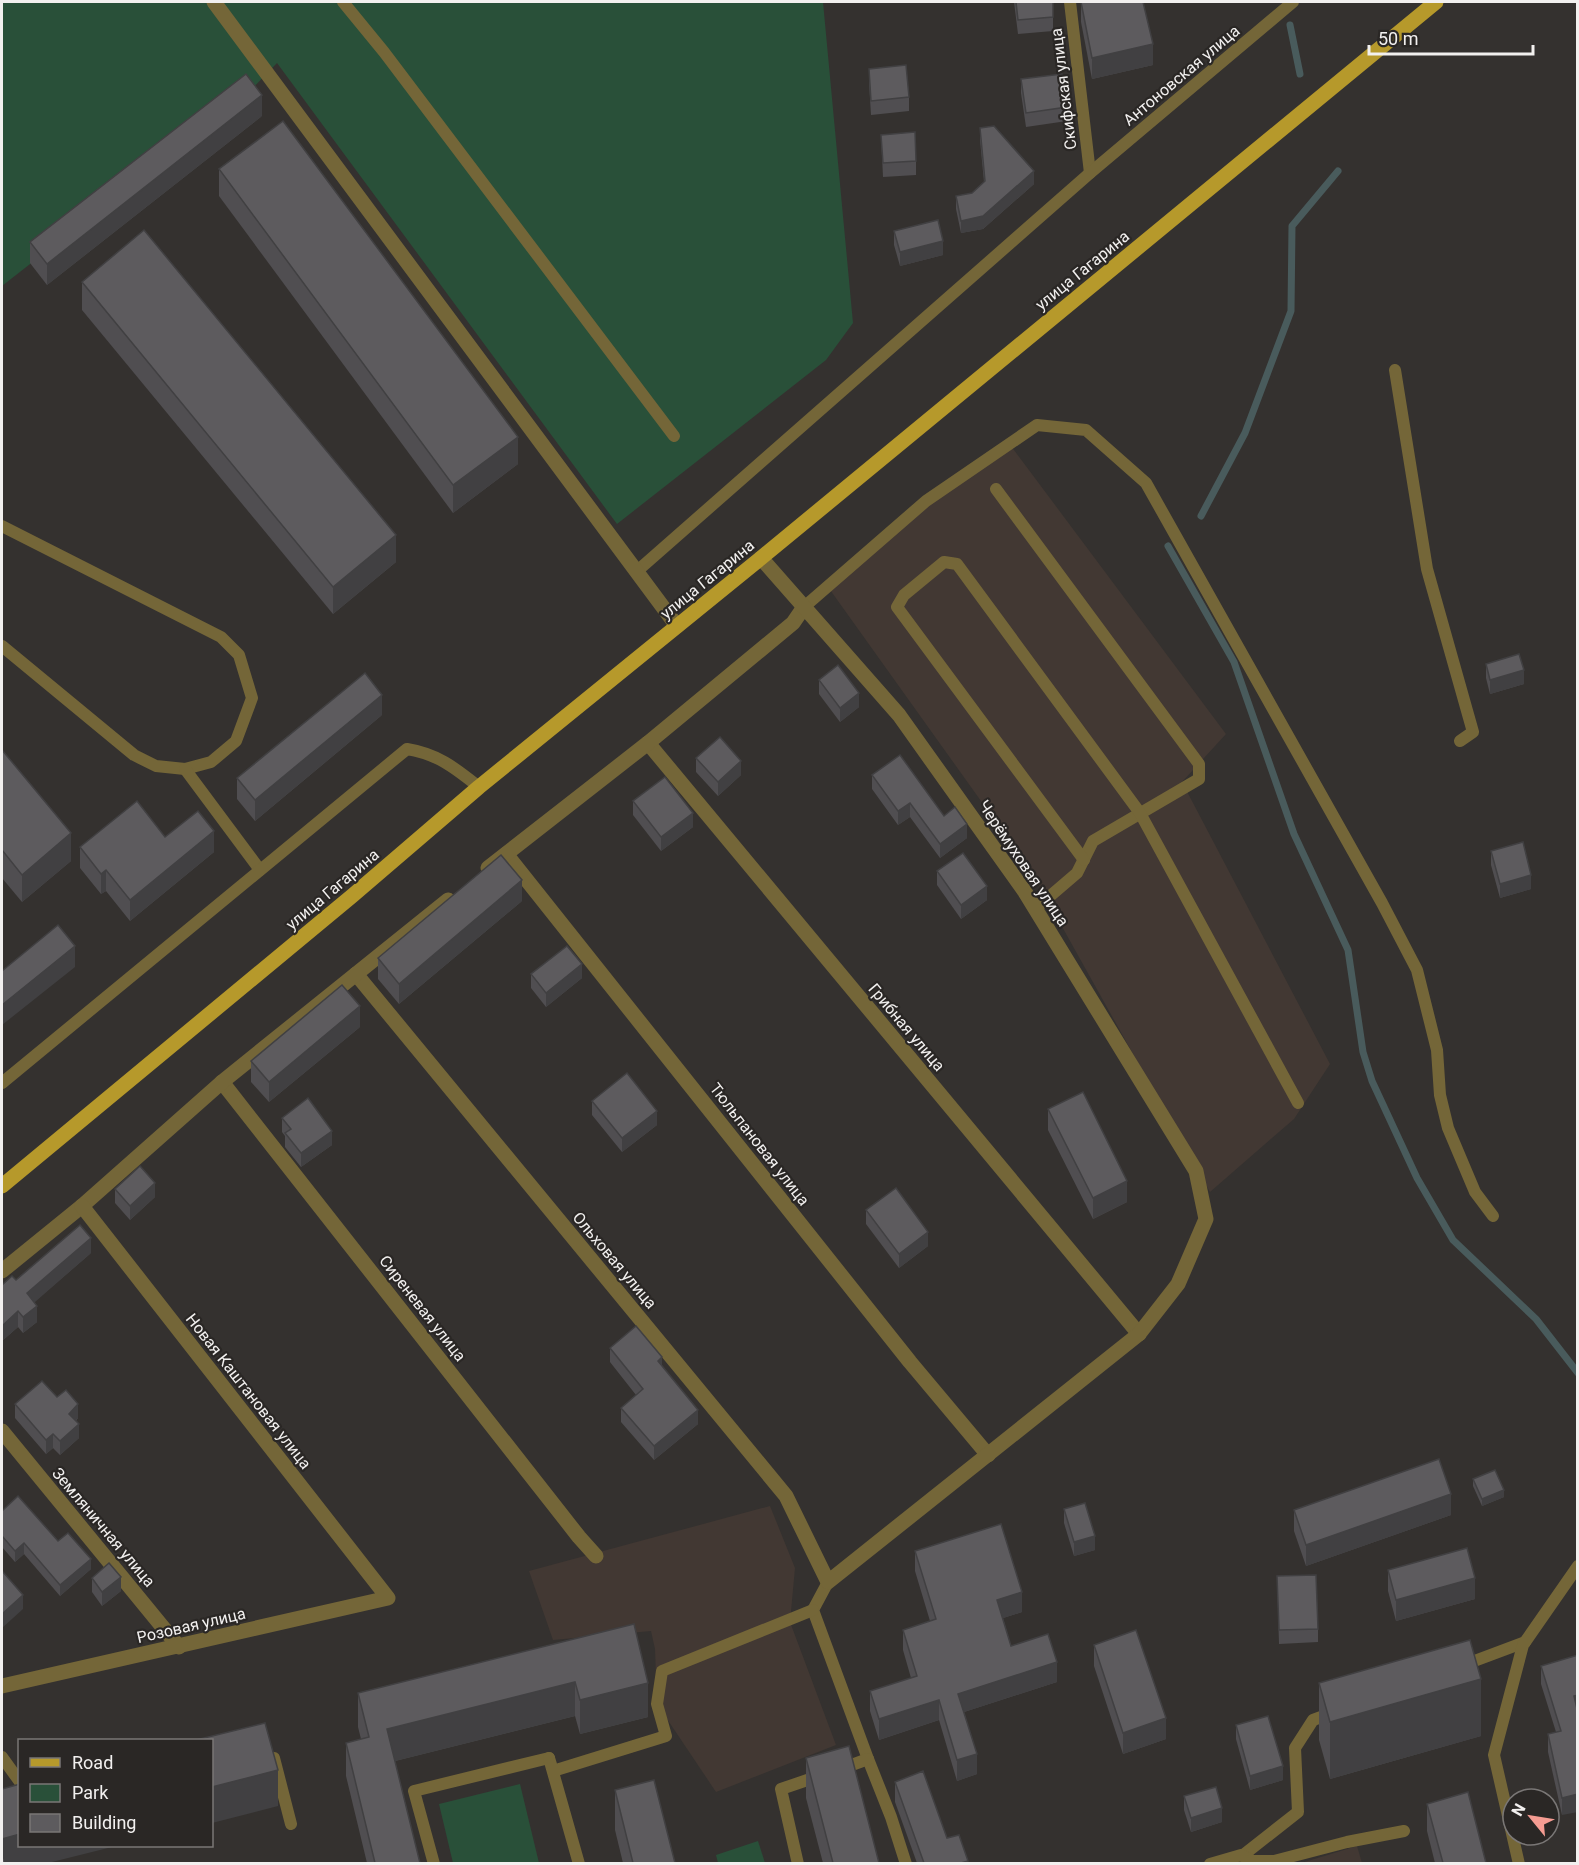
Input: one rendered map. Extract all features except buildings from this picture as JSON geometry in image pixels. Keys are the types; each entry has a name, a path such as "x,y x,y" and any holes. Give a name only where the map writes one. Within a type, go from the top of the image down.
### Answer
{"main road":[{"name":"улица Гагарина","path":"2,1186 352,896 479,787 1436,2"}],"street":[{"path":"214,2 677,626"},
{"name":"Черёмуховая улица","path":"761,558 900,715 1025,892 1196,1171 1206,1219 1178,1284 1139,1334"},
{"path":"479,875 648,743 793,623 804,607"},
{"name":"Грибная улица","path":"648,743 1139,1334"},
{"name":"Тюльпановая улица","path":"506,854 903,1353 988,1455"},
{"path":"2,1271 82,1206 222,1082 462,889"},
{"name":"Ольховая улица","path":"356,974 786,1496 828,1582"},
{"name":"Сиреневая улица","path":"222,1082 596,1556"},
{"name":"Новая Каштановая улица","path":"82,1206 388,1598"},
{"path":"828,1582 1139,1334"},
{"name":"Земляничная улица","path":"2,1431 179,1647"},
{"name":"Розовая улица","path":"2,1686 388,1598"}],"lane":[{"path":"343,2 384,52 675,436"},
{"name":"Скифская улица","path":"1070,2 1090,173"},
{"name":"Антоновская улица","path":"636,572 1090,173 1293,2"},
{"path":"1395,370 1427,569 1473,732 1460,741"},
{"path":"804,607 926,501 1037,425 1086,430 1146,483 1382,903 1417,970 1437,1050 1440,1095 1448,1128 1475,1192 1493,1216"},
{"path":"996,489 1199,764 1199,779 1093,841 1077,873 1035,909"},
{"path":"2,526 221,637 239,655 252,698 236,741 211,762 185,769 156,766 134,755 2,646"},
{"path":"1084,860 897,607 904,595 944,562 957,564 1140,813 1298,1103"},
{"path":"2,1083 407,749 425,752 452,766 479,787"},
{"path":"185,769 260,870"},
{"path":"1519,1863 1494,1755 1525,1642 1578,1566"},
{"path":"549,1758 553,1771 666,1736 657,1704 662,1671 813,1610 828,1582"},
{"path":"813,1610 906,1863"},
{"path":"1446,1671 1525,1642"},
{"path":"1210,1863 1242,1856 1298,1812 1295,1748 1313,1720 1346,1708"},
{"path":"272,1749 291,1824"},
{"path":"2,1757 18,1779"},
{"path":"434,1863 414,1791 549,1758"},
{"path":"549,1758 579,1863"},
{"path":"798,1863 781,1789 868,1759"},
{"path":"1242,1856 1253,1861 1274,1861 1347,1842 1404,1831"}],"shaded area":[{"path":"1008,442 1226,734 1182,782 1330,1064 1294,1119 1210,1192 1031,871 828,587"},
{"path":"770,1506 795,1568 790,1622 836,1745 716,1792 657,1704 655,1649 651,1631 553,1640 529,1571"},
{"path":"1357,1846 1362,1863 1298,1864"}],"green space":[{"path":"2,2 823,2 853,323 826,360 617,524 277,63 246,95 2,286"},
{"path":"520,1784 539,1863 453,1863 439,1804"},
{"path":"758,1841 765,1863 718,1863 716,1855"}],"waterway":[{"path":"1290,25 1300,74"},
{"path":"1201,516 1245,433 1291,311 1292,226 1338,171"},
{"path":"1168,546 1234,662 1294,834 1348,950 1363,1052 1372,1081 1417,1178 1453,1240 1536,1319 1578,1373"}]}
